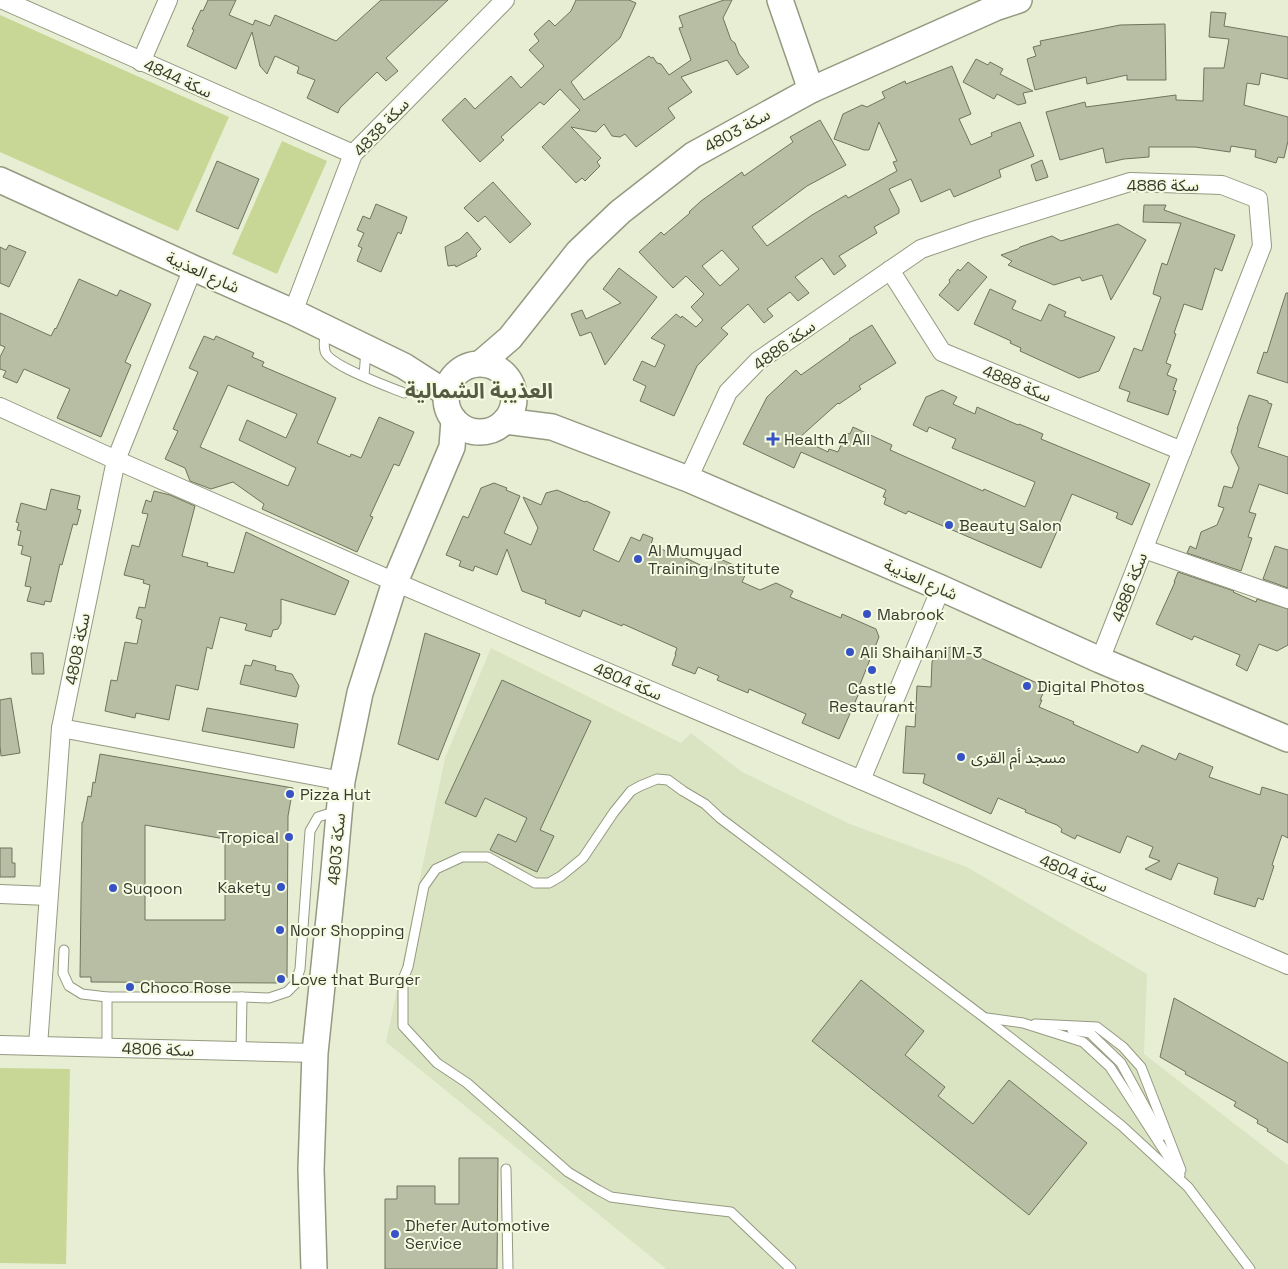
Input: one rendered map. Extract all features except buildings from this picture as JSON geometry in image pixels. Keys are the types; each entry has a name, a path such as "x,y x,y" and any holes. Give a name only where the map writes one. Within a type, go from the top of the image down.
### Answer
{"street":[{"name":"سكة 4844","path":"3,0 353,154"},
{"path":"141,62 168,0"},
{"name":"سكة 4838","path":"293,312 353,154 504,0"},
{"path":"780,0 811,90"},
{"name":"سكة 4803","path":"470,367 510,338 578,252 620,212 693,155 811,90 993,4 1019,0"},
{"name":"شارع العذيبة","path":"0,180 327,328 404,366 446,392"},
{"name":"سكة 4886","path":"688,479 728,392 758,361 921,250 988,226 1130,182 1222,185 1258,199 1262,246 1100,660"},
{"name":"سكة 4808","path":"38,1046 61,728 116,460 193,268"},
{"name":"سكة 4888","path":"890,270 942,352 1182,451"},
{"name":"سكة 4803","path":"509,382 510,338"},
{"path":"490,364 497,368 509,382 514,399 513,407 510,415 498,427 480,432 463,425 449,412 446,392 450,380 470,367 490,364"},
{"name":"شارع العذيبة","path":"404,366 470,367"},
{"name":"شارع العذيبة","path":"509,382 552,426"},
{"name":"سكة 4804","path":"0,407 395,582 861,780 1288,965"},
{"name":"شارع العذيبة","path":"505,421 552,426 688,479 941,588 1100,660 1288,739"},
{"name":"سكة 4803","path":"314,1269 311,1169 315,1054 342,781 360,693 395,582 463,425"},
{"path":"1144,548 1288,599"},
{"path":"861,780 941,588"},
{"path":"61,728 342,781"},
{"path":"0,894 48,896"},
{"name":"سكة 4806","path":"0,1045 315,1054"}],"lane":[{"path":"327,328 324,340 325,352 328,357 342,367 404,393"},
{"path":"364,376 366,348"},
{"path":"791,1269 731,1212 611,1196 568,1172 467,1083 437,1063 403,1026 403,979 408,966 424,886 436,869 462,857 488,857 534,883 549,884 583,858 614,812 631,791 657,779 668,780 682,791 705,804 720,818 985,1018 1122,1126 1188,1187"},
{"path":"64,950 63,973 69,986 82,994 107,997 269,998 287,992 295,984 300,969 310,831 318,817 339,810"},
{"path":"107,997 107,1048"},
{"path":"241,1052 242,997"},
{"path":"985,1018 1090,1033 1121,1063 1188,1187 1250,1269"},
{"path":"1022,1023 1097,1027 1122,1047 1141,1067 1188,1187"},
{"path":"506,1169 508,1269"}],"shaded area":[{"path":"491,648 681,743 691,733 742,772 850,824 967,867 1147,974 1144,1054 1288,1165 1288,1269 666,1269 386,1042 445,758"}],"green space":[{"path":"0,15 229,117 178,231 0,152"},
{"path":"282,141 327,161 277,274 232,254"},
{"path":"0,1068 70,1069 66,1264 0,1263"}],"place":[{"name":"Health 4 All","path":"773,439"},
{"name":"Beauty Salon","path":"949,525"},
{"name":"Al Mumyyad Training Institute","path":"638,559"},
{"name":"Mabrook","path":"867,614"},
{"name":"Ali Shaihani M-3","path":"850,652"},
{"name":"Castle Restaurant","path":"872,670"},
{"name":"Digital Photos","path":"1027,686"},
{"name":"مسجد أم القرى","path":"961,757"},
{"name":"Pizza Hut","path":"290,794"},
{"name":"Tropical","path":"289,837"},
{"name":"Kakety","path":"281,887"},
{"name":"Suqoon","path":"113,888"},
{"name":"Noor Shopping","path":"280,930"},
{"name":"Love that Burger","path":"281,979"},
{"name":"Choco Rose","path":"130,987"},
{"name":"Dhefer Automotive Service","path":"395,1234"}],"district":[{"name":"العذيبة الشمالية","path":"479,391"}]}
